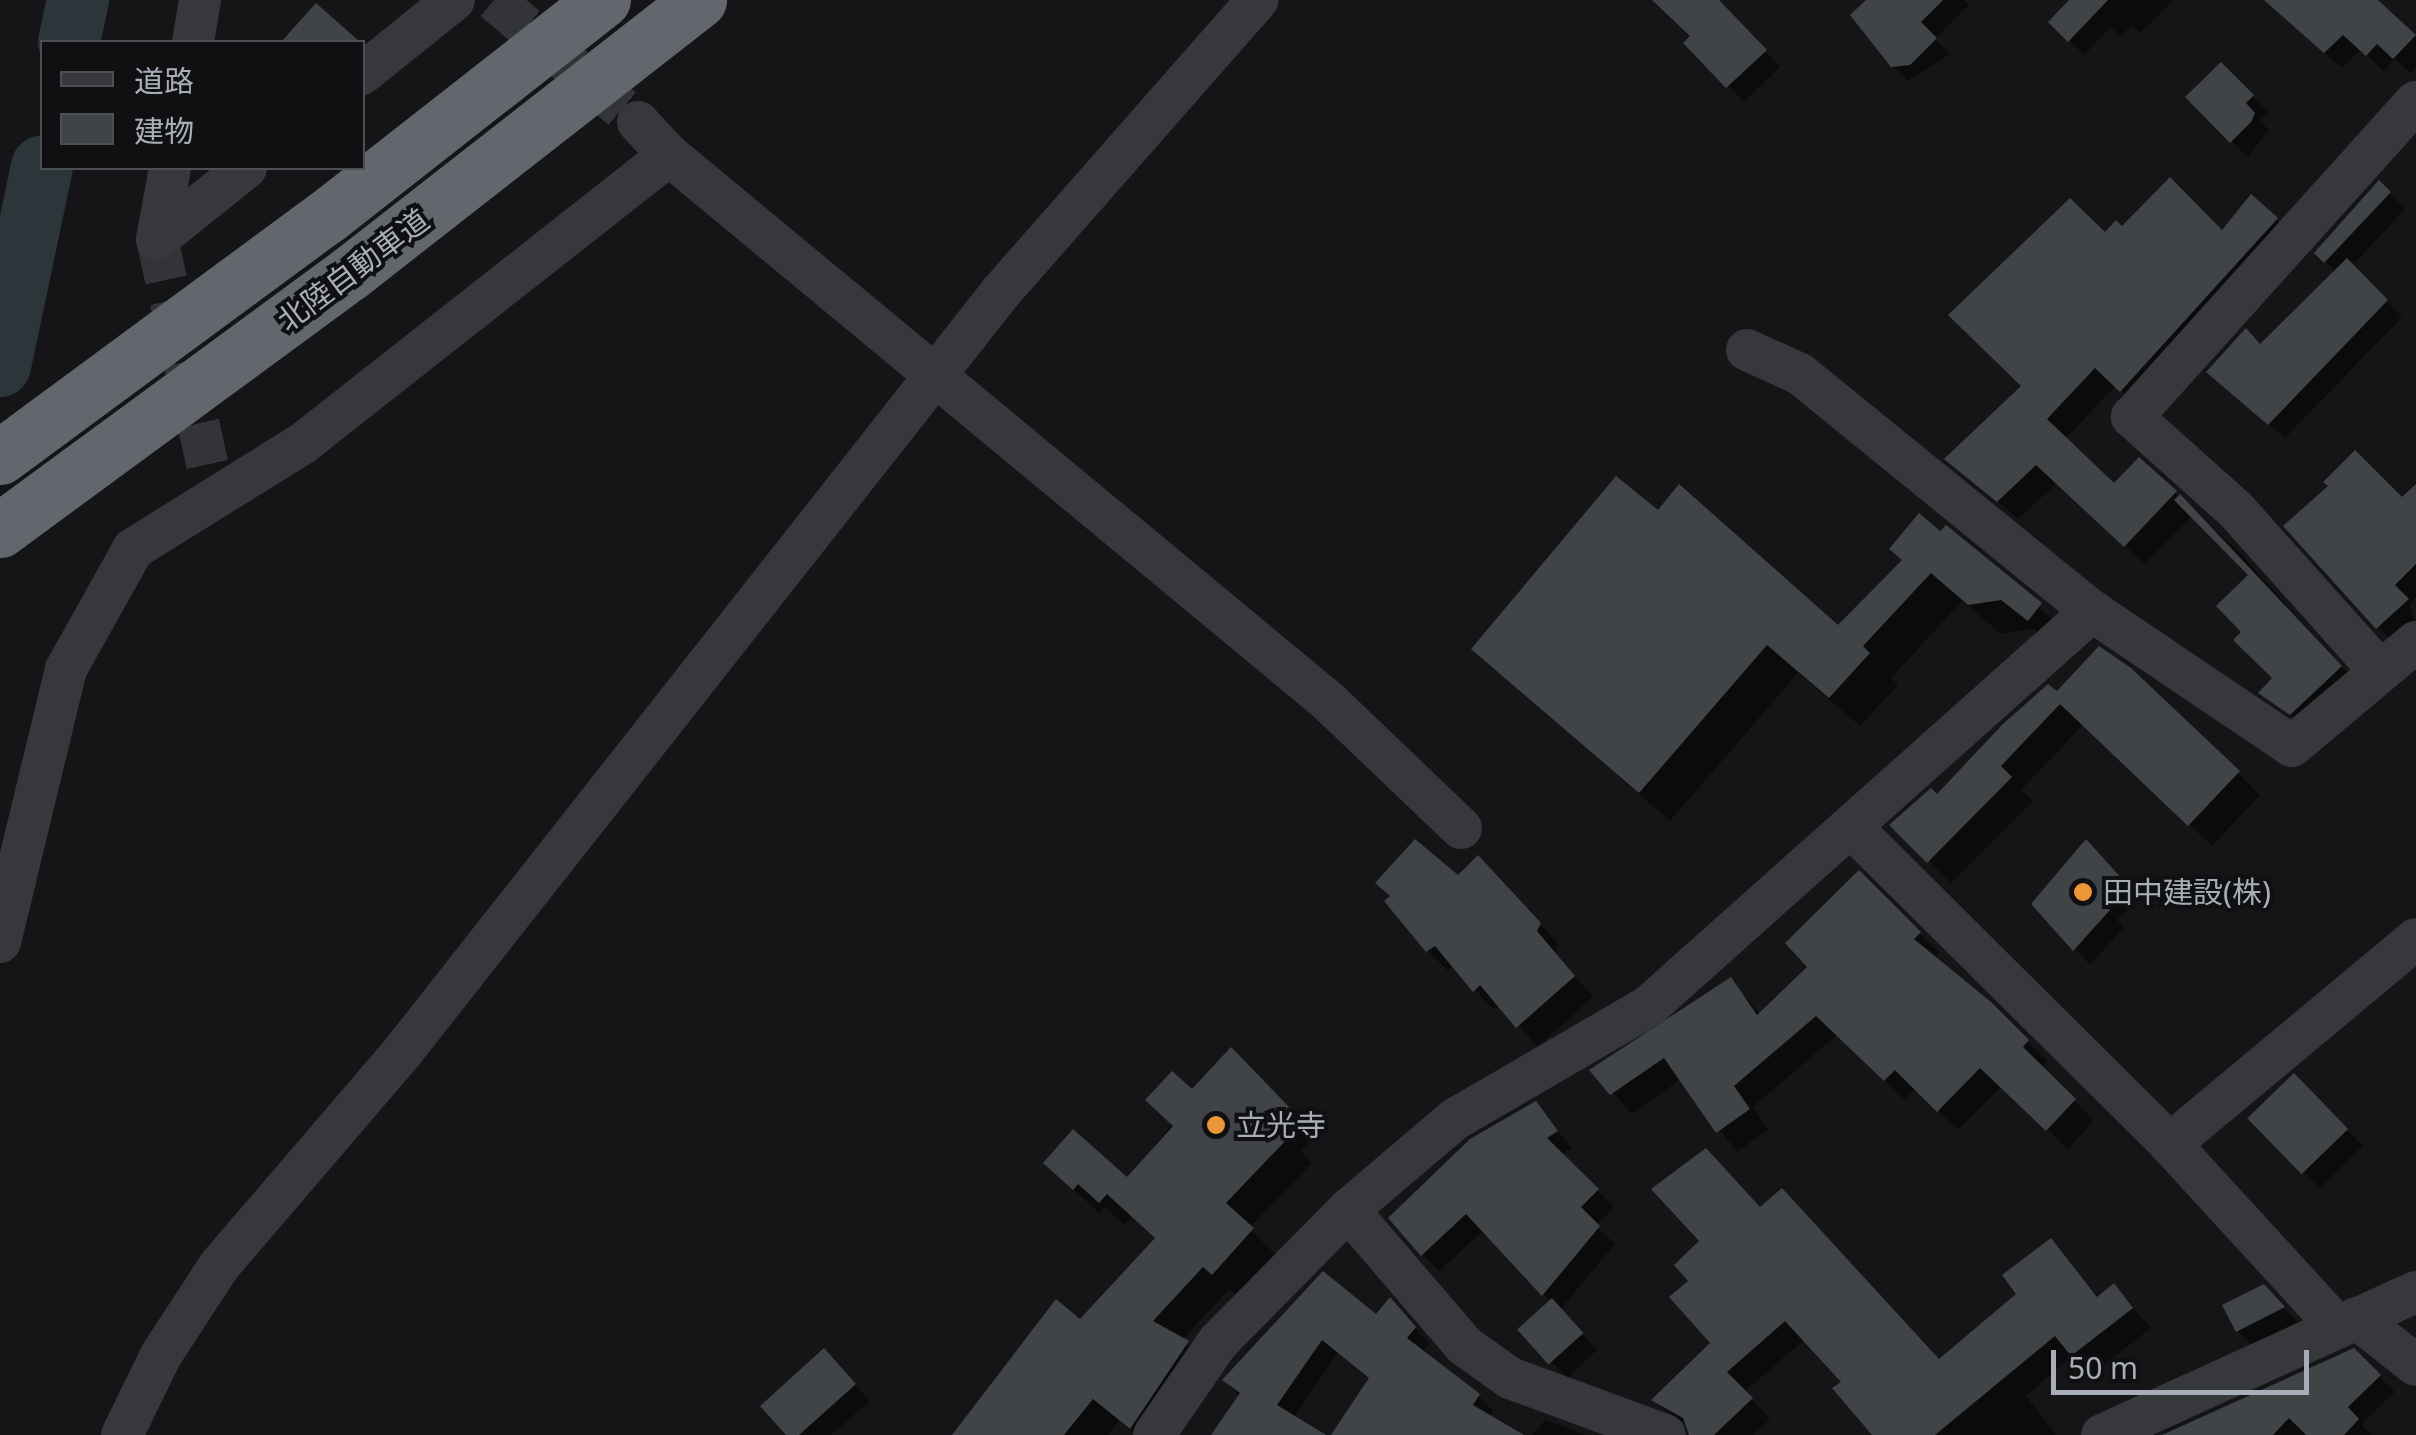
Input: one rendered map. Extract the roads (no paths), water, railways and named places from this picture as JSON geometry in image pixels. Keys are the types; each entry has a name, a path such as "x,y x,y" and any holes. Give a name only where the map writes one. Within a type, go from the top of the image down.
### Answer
{"highway":[{"name":"北陸自動車道","path":"0,457 128,365 603,0"},
{"name":"北陸自動車道","path":"0,530 122,442 699,0"}],"street":[{"path":"192,40 200,0"},
{"path":"365,72 454,0"},
{"path":"122,1435 161,1355 220,1266 400,1055 938,373 1257,0"},
{"path":"2379,670 2236,510 2132,417 2416,102"},
{"path":"638,122 669,155 938,373 1328,701 1460,828"},
{"path":"0,942 66,669 134,549 302,444 669,155"},
{"path":"170,170 157,239 243,170"},
{"path":"1747,350 1800,374 2092,611 2292,746 2416,642"},
{"path":"1154,1435 1218,1342 1348,1210 1455,1119 1649,1006 2092,611"},
{"path":"1852,828 2345,1321 2416,1365"},
{"path":"2170,1144 2416,939"},
{"path":"1348,1210 1465,1346 1495,1367 1664,1435"},
{"path":"2102,1435 2345,1321 2416,1292"}],"waterway":[{"path":"69,40 78,0"},
{"path":"0,366 41,170"}],"tunnel":[{"path":"494,0 638,122"},
{"path":"157,239 215,498"}],"place":[{"name":"田中建設(株)","path":"2083,892"},
{"name":"立光寺","path":"1216,1125"}]}
